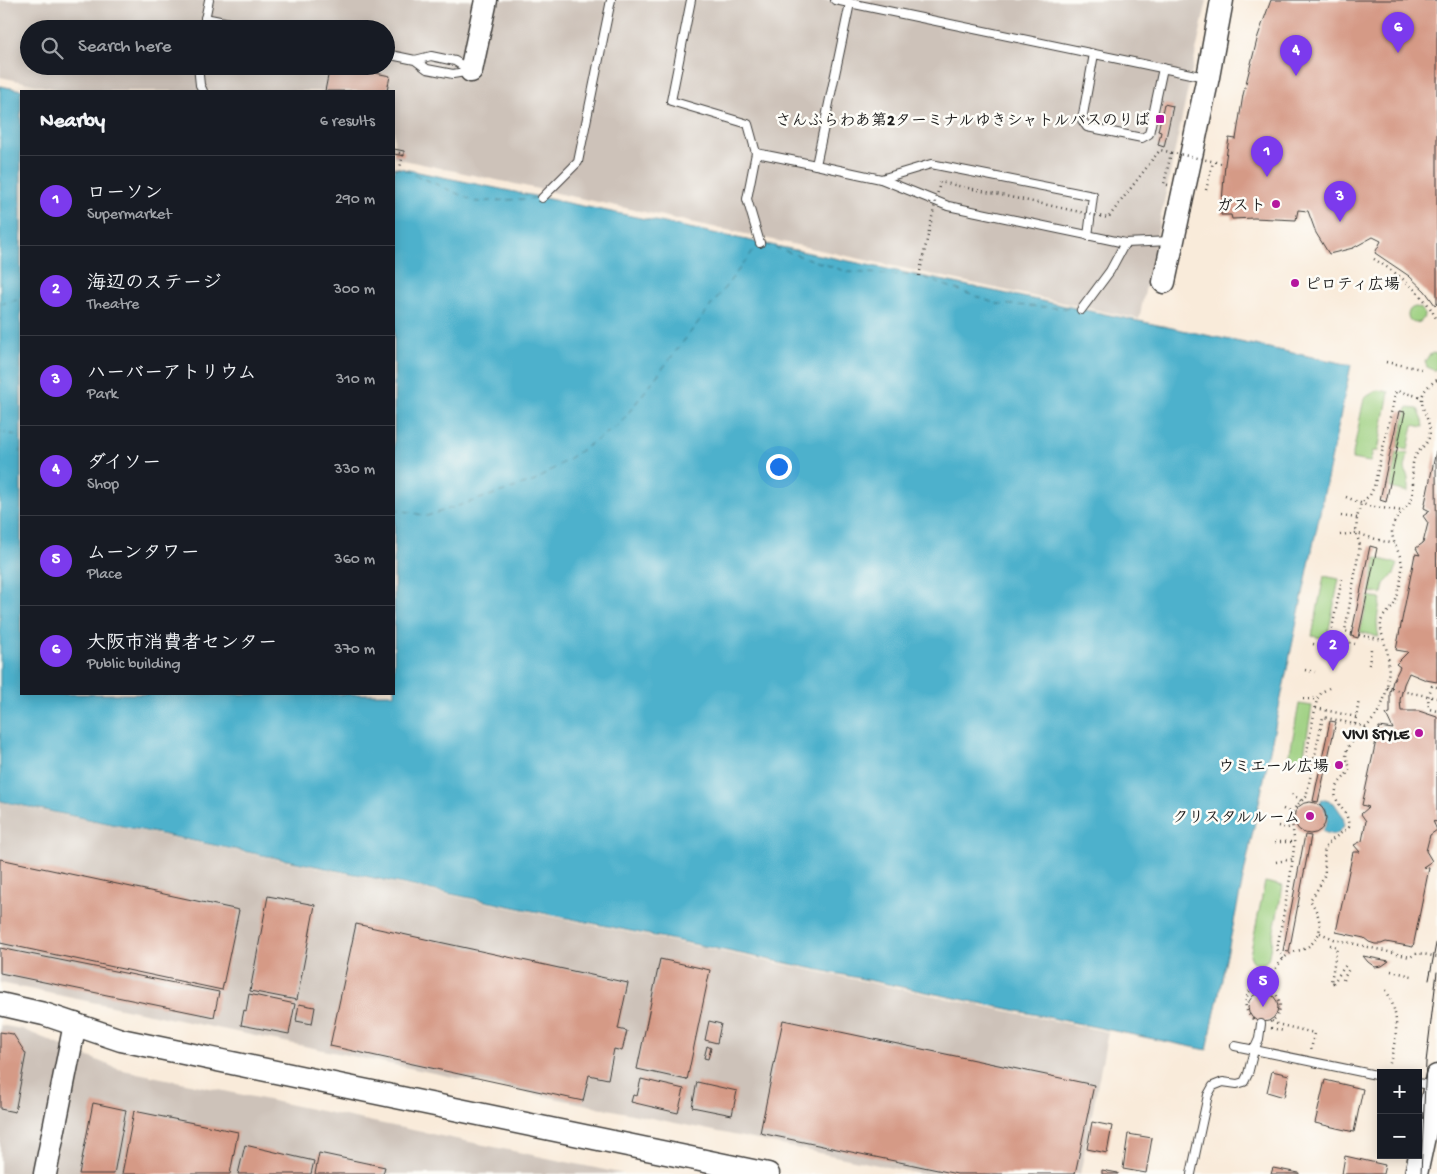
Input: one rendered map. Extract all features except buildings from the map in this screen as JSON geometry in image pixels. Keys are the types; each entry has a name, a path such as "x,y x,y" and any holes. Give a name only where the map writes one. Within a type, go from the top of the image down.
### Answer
{"street":[{"path":"471,71 486,0"},
{"path":"1164,282 1208,77 1222,0"},
{"path":"0,1004 44,1014 121,1040 689,1166 768,1174"},
{"path":"45,1174 75,1024"},
{"path":"1416,1174 1430,1082"}],"lane":[{"path":"209,0 205,18 215,20"},
{"path":"542,198 578,162 611,0"},
{"path":"691,0 672,101 748,124 756,153 747,199 760,243"},
{"path":"835,0 1208,77"},
{"path":"816,165 850,3"},
{"path":"1094,54 1082,120 1087,127 1142,138 1149,134 1163,68"},
{"path":"395,56 415,60 427,69 454,74 471,71"},
{"path":"415,60 431,56 455,61 471,71"},
{"path":"199,75 202,90"},
{"path":"756,153 882,179 948,206 1088,236 1125,243 1173,241"},
{"path":"882,179 931,164 1093,196 1088,236"},
{"path":"1081,310 1110,271 1125,243"},
{"path":"1191,1174 1208,1095 1213,1086 1223,1082 1237,1084 1244,1082 1263,1024"},
{"path":"1235,1046 1377,1075"}],"path":[{"path":"919,276 940,182 1108,218 1160,150 1224,164"},
{"path":"395,152 402,154 400,168"},
{"path":"1165,181 1171,153"},
{"path":"1206,190 1213,162"},
{"path":"1374,259 1406,281 1436,315 1437,321"},
{"path":"1386,362 1421,369"},
{"path":"1263,1024 1277,1017 1280,1009 1279,999 1272,987 1273,973 1283,959 1291,953 1303,950 1320,933 1320,921 1310,900 1320,886 1324,876 1326,846 1349,827 1347,816 1338,804 1335,795 1338,784 1347,776 1350,768 1346,757 1347,748 1367,728 1382,706 1387,688 1389,669 1381,621 1393,607 1399,588 1402,566 1401,556 1394,544 1392,533 1394,523 1412,498 1414,458 1429,437 1429,423 1423,410 1422,397 1427,388 1437,380"},
{"path":"1352,633 1345,631 1360,545 1356,533 1361,503 1370,495 1374,487 1396,391 1422,397"},
{"path":"1346,497 1368,506 1402,510"},
{"path":"1341,516 1357,518"},
{"path":"1340,534 1356,533 1394,544"},
{"path":"1334,662 1328,648 1342,579"},
{"path":"1359,635 1383,640"},
{"path":"1330,638 1355,644"},
{"path":"1314,644 1328,648"},
{"path":"1369,665 1371,649"},
{"path":"1305,670 1315,672"},
{"path":"1437,687 1432,686 1428,696 1429,709 1437,711"},
{"path":"1304,767 1317,699 1329,688"},
{"path":"1387,688 1437,698"},
{"path":"1303,699 1317,699"},
{"path":"1355,724 1360,700"},
{"path":"1316,708 1356,717"},
{"path":"1283,959 1277,949 1295,842 1292,813 1306,797 1323,717 1367,728"},
{"path":"1292,794 1301,801"},
{"path":"1283,809 1292,813"},
{"path":"1278,826 1292,827"},
{"path":"1275,842 1295,842"},
{"path":"1276,862 1293,859"},
{"path":"1320,933 1334,940 1410,957 1418,953 1437,957"},
{"path":"1330,945 1337,947 1331,982 1334,983 1346,965"},
{"path":"1343,980 1350,967"},
{"path":"1391,970 1412,976"},
{"path":"1255,984 1245,998 1249,1016 1263,1024 1284,1031"},
{"path":"1386,990 1392,1000 1397,1031 1389,1067"},
{"path":"1272,1021 1277,1024 1314,1033 1311,1051"}],"shaded area":[{"path":"0,0 1207,0 1139,319 395,158 395,90 62,90 0,77"},
{"path":"0,802 1108,1032 1080,1174 921,1174 0,983"},
{"path":"0,1025 22,1029 118,1069 624,1174 0,1174"}],"green space":[{"path":"1413,307 1419,307 1424,312 1422,321 1413,323 1408,318 1408,312"},
{"path":"1437,354 1437,369 1434,370 1427,367 1425,362 1429,355"},
{"path":"1378,390 1389,392 1378,451 1373,451 1370,462 1352,459 1364,398"},
{"path":"1407,408 1418,409 1424,427 1413,425 1408,450 1398,448"},
{"path":"1397,452 1408,454 1405,468 1408,478 1408,492 1390,488"},
{"path":"1376,558 1398,564 1394,574 1384,584 1382,594 1370,592"},
{"path":"1324,576 1339,579 1327,639 1312,636"},
{"path":"1369,596 1381,599 1377,622 1379,637 1360,632"},
{"path":"1299,704 1312,706 1303,760 1289,758"},
{"path":"1265,882 1283,886 1268,960 1262,964 1257,964 1250,955"}],"water":[{"path":"0,86 22,90 20,90 20,695 395,695 395,167 1351,365 1207,1050 0,801"},
{"path":"1322,799 1334,803 1343,817 1344,825 1335,834 1322,831 1325,828 1327,813 1320,804"}],"ferry route":[{"path":"395,168 400,168 476,202 539,198"},
{"path":"764,244 848,272 919,276 997,304 1078,309"},
{"path":"395,509 427,516 535,481 619,425 757,246"},
{"path":"0,304 20,299"},
{"path":"0,432 20,436"}],"tram line":[{"path":"1429,980 1437,939"},
{"path":"1421,1174 1426,1062 1437,972"}],"place":[{"name":"大阪市消費者センター","path":"1398,53"},
{"name":"ダイソー","path":"1296,76"},
{"name":"さんふらわあ第2ターミナルゆきシャトルバスのりば","path":"1160,119"},
{"name":"ローソン","path":"1267,177"},
{"name":"ガスト","path":"1276,204"},
{"name":"ハーバーアトリウム","path":"1340,222"},
{"name":"ピロティ広場","path":"1295,283"},
{"name":"海辺のステージ","path":"1333,671"},
{"name":"VIVI STYLE","path":"1419,733"},
{"name":"ウミエール広場","path":"1339,765"},
{"name":"クリスタルルーム","path":"1310,816"},
{"name":"ムーンタワー","path":"1263,1007"}]}
